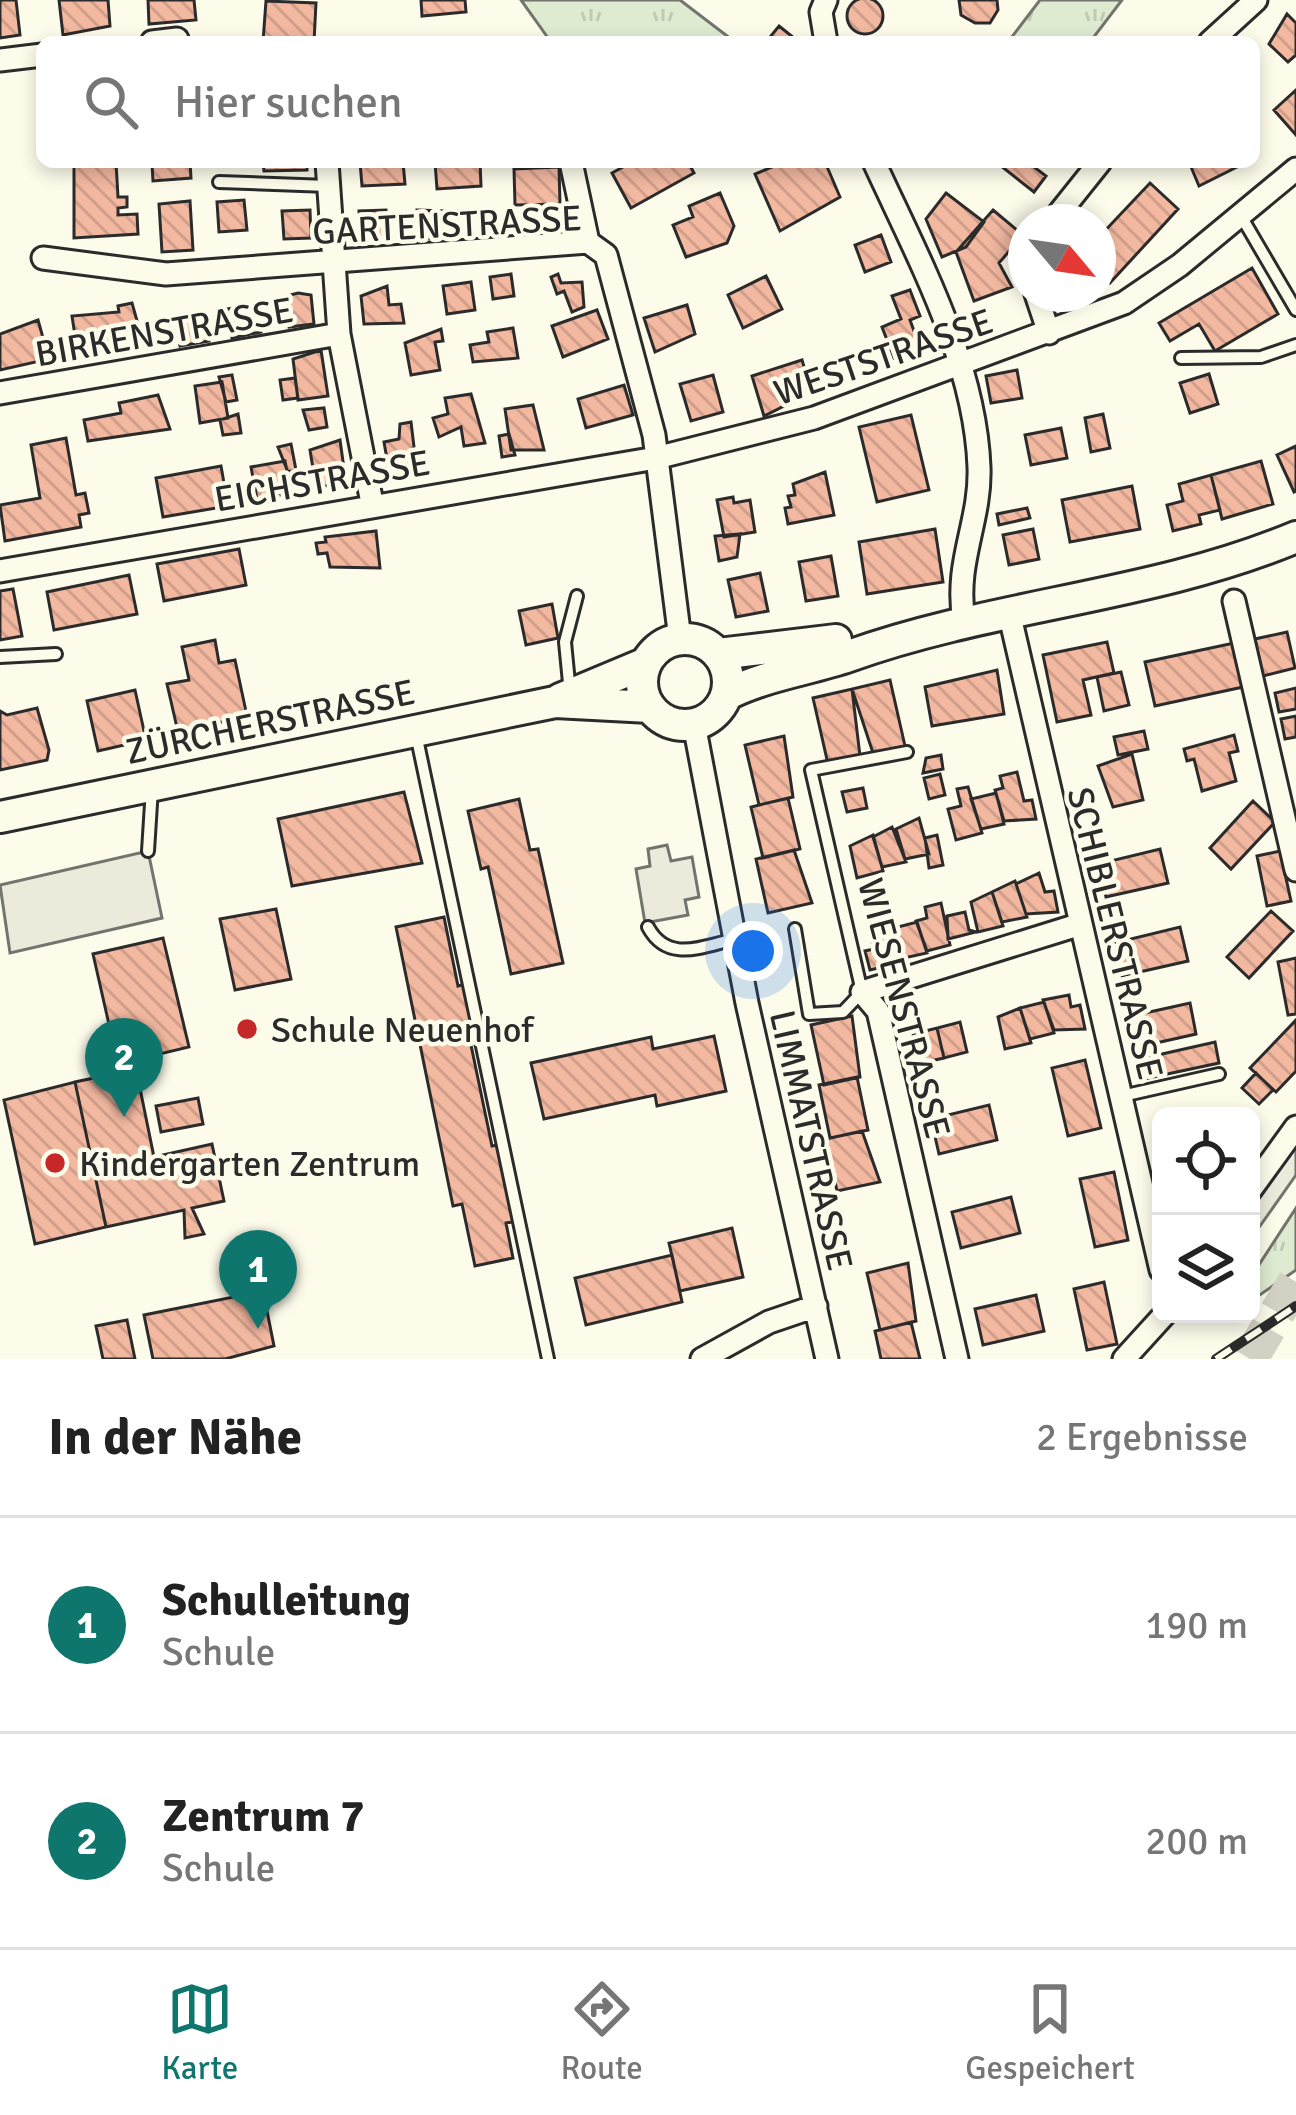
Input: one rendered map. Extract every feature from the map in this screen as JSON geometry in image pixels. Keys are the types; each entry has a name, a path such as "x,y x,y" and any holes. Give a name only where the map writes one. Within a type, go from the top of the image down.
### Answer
{"main road":[{"path":"725,695 884,640 1227,562 1296,537"},
{"path":"680,639 701,642 718,654 727,673 725,695 714,713 694,724 670,722 650,707 641,684 646,663 660,646 680,639"},
{"path":"718,654 843,639 884,640"},
{"name":"ZÜRCHERSTRASSE","path":"0,817 563,698 646,663"},
{"name":"ZÜRCHERSTRASSE","path":"563,698 650,707"}],"street":[{"path":"825,36 821,12 826,0"},
{"path":"1217,36 1256,0"},
{"path":"0,60 36,56"},
{"path":"327,168 339,334 372,503"},
{"path":"573,168 598,241"},
{"path":"876,168 959,367 979,476 960,562 964,621"},
{"path":"1066,204 1095,168"},
{"name":"WESTSTRASSE","path":"656,458 814,418 1124,303 1296,169"},
{"name":"GARTENSTRASSE","path":"43,258 166,274 598,241 606,255 650,414 680,639"},
{"path":"1042,312 1049,333"},
{"name":"BIRKENSTRASSE","path":"0,393 339,334"},
{"name":"EICHSTRASSE","path":"0,571 372,503 656,458"},
{"path":"1234,601 1296,870"},
{"name":"SCHIBLERSTRASSE","path":"1009,612 1152,1230"},
{"name":"LIMMATSTRASSE","path":"694,724 827,1359"},
{"path":"862,992 1081,924"},
{"name":"WIESENSTRASSE","path":"862,992 878,1011 957,1359"},
{"path":"1260,1177 1296,1127"},
{"path":"702,1359 769,1322 816,1306"},
{"path":"1124,1359 1157,1323"}],"lane":[{"path":"219,182 328,186"},
{"path":"1241,216 1296,310"},
{"path":"1180,358 1261,357 1296,345"},
{"path":"563,698 565,642 577,596"},
{"path":"0,658 56,654"},
{"path":"416,731 548,1359"},
{"name":"WIESENSTRASSE","path":"862,992 811,770 907,752"},
{"path":"148,851 152,785"},
{"path":"648,927 666,949 679,952 736,939"},
{"path":"795,929 808,1014 843,1012 862,992"},
{"path":"1122,1096 1219,1074"}],"green space":[{"path":"521,0 680,0 727,36 547,36"},
{"path":"1040,0 1122,0 1095,36 1013,36"},
{"path":"1296,1208 1296,1270 1260,1295 1260,1263"}],"shaded area":[{"path":"667,845 671,861 692,857 699,897 685,900 688,915 645,923 636,869 650,866 648,849"},
{"path":"148,851 162,918 10,953 0,885"},
{"path":"1296,1147 1296,1175 1260,1226 1260,1197"}],"building":[{"path":"858,-1 872,-1 882,9 882,23 872,33 858,33 848,23 848,9"},
{"path":"0,0 16,0 20,35 0,38"},
{"path":"59,0 108,0 110,26 63,35"},
{"path":"148,0 194,0 196,20 149,24"},
{"path":"421,0 465,0 466,12 422,16"},
{"path":"959,0 997,0 998,10 990,23 975,23 961,15"},
{"path":"266,1 316,3 314,36 263,36"},
{"path":"1287,14 1296,23 1296,55 1288,62 1269,44"},
{"path":"779,26 792,36 771,36"},
{"path":"1296,90 1296,135 1274,110"},
{"path":"74,168 116,168 118,197 127,197 127,207 118,208 118,215 137,214 138,234 74,238"},
{"path":"152,168 190,168 191,178 153,181"},
{"path":"264,168 307,168 307,170"},
{"path":"360,168 404,168 405,184 362,186"},
{"path":"435,168 480,168 481,186 437,189"},
{"path":"559,168 560,204 515,205 514,169"},
{"path":"621,168 691,168 694,173 631,208 612,173"},
{"path":"770,168 828,168 840,197 780,231 755,174"},
{"path":"1004,168 1035,168 1046,176 1034,192"},
{"path":"1192,168 1235,168 1199,186"},
{"path":"1150,183 1178,209 1116,276 1116,219"},
{"path":"720,193 734,226 727,243 686,257 673,225 693,217 689,206"},
{"path":"946,193 984,222 966,247 942,257 926,219"},
{"path":"244,200 247,230 219,232 217,202"},
{"path":"190,201 193,250 162,252 159,204"},
{"path":"310,210 311,238 284,239 282,211"},
{"path":"386,210 388,239 360,240 359,211"},
{"path":"417,210 445,211 445,222 457,222 457,236 416,240"},
{"path":"993,210 1008,222 1008,252 999,263 1008,288 974,301 956,252"},
{"path":"881,235 891,262 865,272 855,245"},
{"path":"1252,268 1278,314 1215,351 1199,324 1170,341 1159,323"},
{"path":"511,274 514,296 493,299 490,277"},
{"path":"558,274 561,283 582,282 584,307 572,312 564,291 557,294 551,277"},
{"path":"766,276 782,309 743,328 728,295"},
{"path":"471,282 475,310 447,314 443,286"},
{"path":"387,286 389,305 401,304 404,323 364,324 361,296"},
{"path":"910,290 920,316 910,320 920,347 894,358 882,327 901,319 892,296"},
{"path":"311,295 314,324 289,327 287,316 277,317 274,299"},
{"path":"132,303 143,342 78,355 72,316 119,312 118,306"},
{"path":"256,304 261,332 232,338 227,309"},
{"path":"687,305 695,334 655,352 644,318"},
{"path":"597,310 608,339 563,357 552,326"},
{"path":"203,311 209,341 180,346 175,316"},
{"path":"38,320 49,359 0,370 0,334"},
{"path":"513,328 518,358 473,362 470,345 489,342 487,332"},
{"path":"441,329 443,341 435,342 440,370 411,375 405,343"},
{"path":"321,350 328,396 298,400 293,359"},
{"path":"802,360 810,387 802,389 804,396 764,416 752,376"},
{"path":"1017,370 1022,398 991,403 986,376"},
{"path":"1209,374 1218,404 1190,413 1180,383"},
{"path":"232,375 237,400 226,402 219,377"},
{"path":"713,375 723,412 691,421 680,384"},
{"path":"295,378 298,398 283,400 280,380"},
{"path":"222,382 228,418 200,423 195,386"},
{"path":"624,385 633,415 586,428 578,399"},
{"path":"471,394 485,443 464,446 461,427 439,437 433,418 448,414 445,398"},
{"path":"158,395 170,429 88,441 84,420 121,413 119,403"},
{"path":"533,405 544,450 511,450 505,409"},
{"path":"324,408 327,427 309,430 303,410"},
{"path":"238,414 241,433 223,435 220,420"},
{"path":"1103,414 1110,448 1091,452 1085,418"},
{"path":"911,415 929,490 877,502 859,427"},
{"path":"411,422 417,472 390,477 384,442 399,439 400,424"},
{"path":"1061,428 1067,458 1031,465 1025,435"},
{"path":"509,434 515,455 502,457 499,436"},
{"path":"66,438 76,495 85,493 89,513 79,515 81,527 5,541 0,505 40,498 31,445"},
{"path":"340,440 346,483 316,487 310,450"},
{"path":"291,444 296,470 288,472 278,447"},
{"path":"1296,446 1296,491 1294,492 1277,455"},
{"path":"285,461 291,493 257,499 251,467"},
{"path":"1261,461 1273,504 1222,519 1211,475"},
{"path":"221,466 228,506 163,517 156,478"},
{"path":"825,472 834,515 788,524 785,508 791,507 788,496 795,495 793,484"},
{"path":"1211,475 1220,510 1199,515 1201,524 1173,531 1167,505 1183,501 1179,484"},
{"path":"1132,486 1140,529 1070,542 1062,500"},
{"path":"733,497 734,503 750,500 755,532 724,537 717,500"},
{"path":"1027,508 1030,518 999,525 997,514"},
{"path":"935,529 943,582 867,594 859,542"},
{"path":"1033,529 1039,559 1009,565 1003,535"},
{"path":"376,531 380,568 330,567 327,553 318,554 316,543 326,542 325,537"},
{"path":"740,534 737,557 719,561 715,536"},
{"path":"239,549 246,585 164,601 157,564"},
{"path":"831,556 838,596 806,601 799,562"},
{"path":"760,573 768,611 736,617 728,580"},
{"path":"129,575 137,614 54,630 47,592"},
{"path":"13,589 22,636 0,640 0,591"},
{"path":"552,604 558,638 526,645 519,611"},
{"path":"1287,632 1295,668 1263,676 1255,639"},
{"path":"215,640 219,663 235,660 247,716 178,732 167,684 189,680 182,647"},
{"path":"1107,642 1114,673 1083,680 1091,715 1057,722 1043,655"},
{"path":"1234,643 1243,687 1155,706 1145,662"},
{"path":"997,670 1004,714 932,726 925,687"},
{"path":"1121,672 1129,705 1104,711 1097,677"},
{"path":"890,680 905,746 873,753 852,689"},
{"path":"1296,688 1296,709 1279,712 1275,693"},
{"path":"852,689 860,756 828,764 813,698"},
{"path":"135,690 146,740 98,751 87,701"},
{"path":"37,708 49,750 47,760 0,770 0,711 7,715"},
{"path":"1296,716 1296,737 1285,739 1281,719"},
{"path":"1144,731 1148,749 1118,755 1114,737"},
{"path":"1234,735 1238,751 1229,753 1236,781 1202,791 1194,759 1187,761 1184,749"},
{"path":"784,736 793,797 759,805 745,745"},
{"path":"1132,754 1143,800 1113,807 1098,766"},
{"path":"941,755 943,769 923,773 926,758"},
{"path":"1017,772 1024,801 1032,800 1036,819 1004,821 995,790 1003,788 1000,776"},
{"path":"940,774 945,795 929,799 924,778"},
{"path":"968,787 982,833 956,840 948,809 961,806 957,789"},
{"path":"863,788 867,808 847,812 842,792"},
{"path":"404,792 422,863 292,886 278,819"},
{"path":"996,793 1004,824 981,829 971,799"},
{"path":"788,798 800,849 763,858 751,807"},
{"path":"519,799 530,850 538,849 563,963 511,974 488,867 481,869 468,811"},
{"path":"1253,801 1275,822 1231,869 1210,848"},
{"path":"919,818 929,854 905,859 896,829"},
{"path":"892,827 906,862 882,867 873,837"},
{"path":"873,835 883,871 857,878 850,846"},
{"path":"937,835 943,865 929,868 925,838"},
{"path":"1160,849 1168,883 1106,897 1098,864"},
{"path":"794,850 812,903 768,913 756,859"},
{"path":"1280,851 1291,901 1267,906 1257,856"},
{"path":"1039,873 1045,892 1054,891 1058,912 1026,914 1016,884"},
{"path":"1015,881 1027,917 1002,922 992,892"},
{"path":"992,892 1003,926 978,932 971,902"},
{"path":"941,903 950,945 927,951 916,921 927,918 925,907"},
{"path":"276,909 291,979 235,990 220,919"},
{"path":"1271,911 1293,931 1249,978 1227,957"},
{"path":"965,912 969,930 976,932 948,939 947,916"},
{"path":"444,917 458,986 468,983 476,1020 466,1021 492,1146 503,1144 518,1221 506,1223 513,1258 475,1266 462,1204 453,1206 396,927"},
{"path":"917,922 927,953 904,958 894,928"},
{"path":"1180,927 1188,961 1122,976 1114,943"},
{"path":"895,932 904,962 870,970 865,951 874,949 871,938"},
{"path":"163,938 189,1047 118,1064 93,954"},
{"path":"1296,958 1296,1014 1288,1015 1278,962"},
{"path":"1069,995 1071,1007 1080,1005 1085,1029 1054,1030 1043,1000"},
{"path":"1044,1002 1054,1033 1030,1039 1020,1008"},
{"path":"1190,1003 1196,1034 1134,1048 1127,1017"},
{"path":"1020,1008 1031,1043 1005,1049 998,1017"},
{"path":"852,1016 860,1077 824,1085 811,1025"},
{"path":"1296,1020 1296,1071 1276,1092 1250,1068"},
{"path":"960,1022 967,1052 944,1058 937,1028"},
{"path":"937,1028 944,1058 921,1063 913,1034"},
{"path":"714,1036 726,1091 657,1106 655,1095 544,1119 531,1063 651,1037 653,1049"},
{"path":"1215,1042 1219,1063 1144,1079 1140,1059"},
{"path":"1085,1060 1101,1128 1068,1136 1052,1068"},
{"path":"136,1069 154,1157 212,1144 224,1201 192,1208 204,1234 185,1238 184,1210 106,1227 75,1082"},
{"path":"1256,1073 1273,1090 1259,1104 1242,1088"},
{"path":"857,1077 868,1130 830,1138 819,1085"},
{"name":"Kindergarten Zentrum","path":"75,1082 106,1227 35,1244 4,1100"},
{"path":"198,1098 203,1124 161,1132 156,1106"},
{"path":"989,1105 997,1140 939,1154 931,1119"},
{"path":"862,1131 880,1182 837,1191 826,1139"},
{"path":"1114,1172 1128,1240 1095,1247 1080,1179"},
{"path":"1011,1197 1020,1233 961,1248 952,1212"},
{"path":"732,1228 743,1277 680,1291 669,1243"},
{"path":"672,1255 682,1302 586,1325 575,1278"},
{"path":"908,1263 916,1321 880,1330 867,1273"},
{"path":"1104,1282 1117,1344 1087,1350 1074,1289"},
{"path":"263,1291 274,1346 225,1359 153,1359 144,1315"},
{"path":"1036,1295 1044,1331 983,1345 975,1309"},
{"path":"127,1320 135,1359 103,1359 96,1326"},
{"path":"911,1322 920,1359 881,1359 875,1331"}],"tunnel":[{"path":"1250,1359 1296,1281"}],"railway":[{"path":"1216,1359 1296,1306"}],"place":[{"name":"Schule Neuenhof","path":"247,1029"},
{"name":"Zentrum 7","path":"124,1117"},
{"name":"Kindergarten Zentrum","path":"55,1163"},
{"name":"Schulleitung","path":"258,1329"}]}
